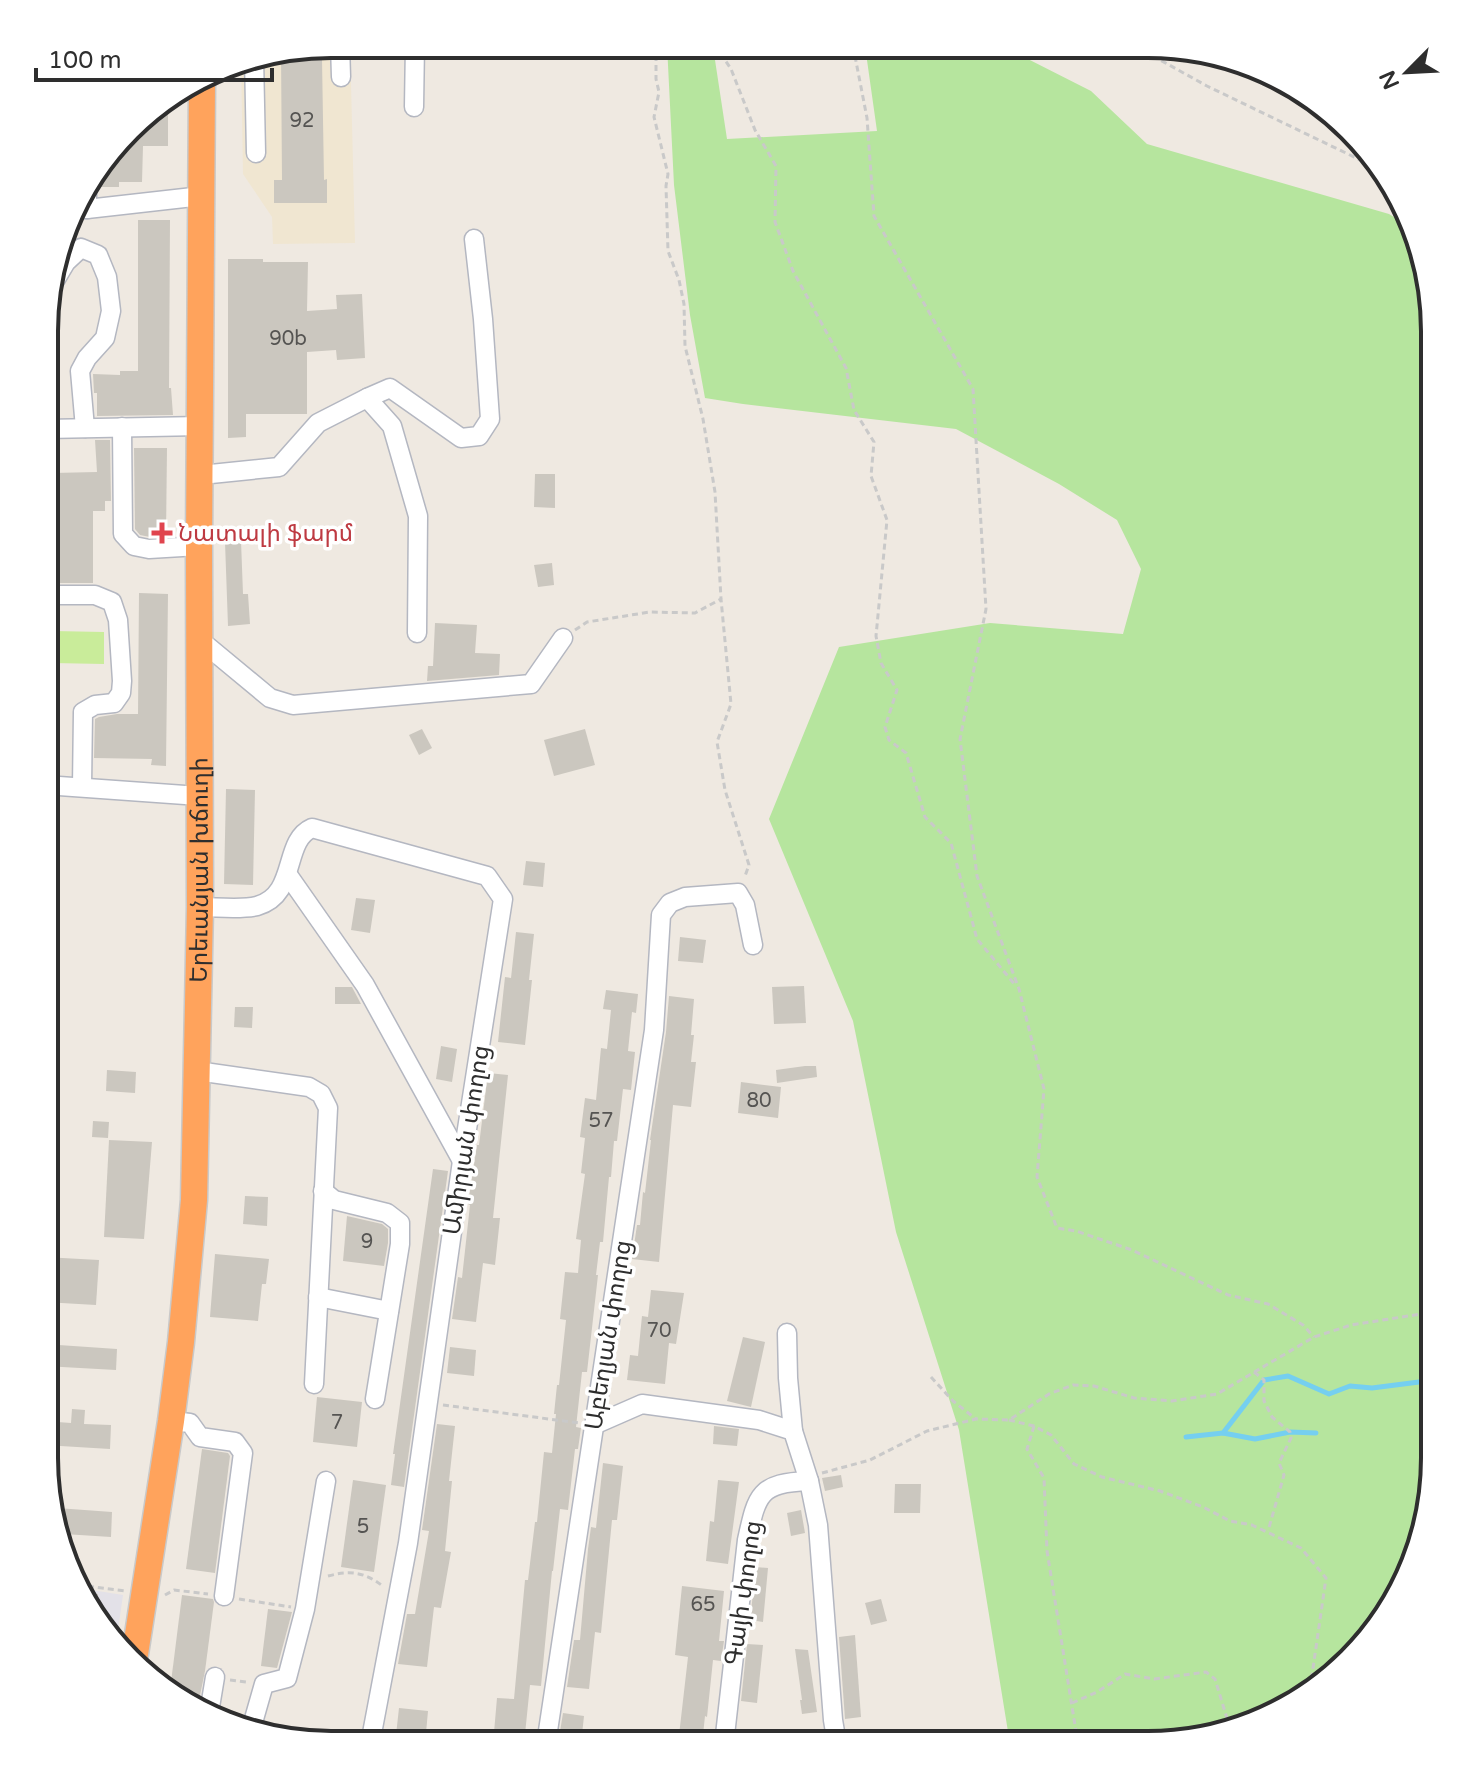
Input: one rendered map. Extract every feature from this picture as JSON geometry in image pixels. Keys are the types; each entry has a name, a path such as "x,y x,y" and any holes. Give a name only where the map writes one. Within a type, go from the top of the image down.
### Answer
{"highway":[{"name":"Երեւանյան խճուղի","path":"136,1649 171,1421 194,1200 200,907 202,90"}],"street":[{"path":"340,58 341,77"},
{"path":"414,107 415,58"},
{"path":"254,69 256,153"},
{"path":"88,207 202,196"},
{"path":"201,475 279,467 318,423 390,388 461,438 479,436 490,419 474,239"},
{"path":"67,261 81,248 98,255 107,277 111,311 105,338 80,371 85,428"},
{"path":"367,398 392,426 418,516 417,633"},
{"path":"58,429 201,426"},
{"path":"122,427 123,534 134,546 149,549 199,546"},
{"path":"58,595 95,595 112,602 118,620 121,693 114,703 95,705 83,712 82,787"},
{"path":"200,640 270,698 293,705 531,684 563,638"},
{"path":"58,786 199,796"},
{"name":"Ամիրյան փողոց","path":"200,907 255,906 272,900 288,875 298,839 303,832 312,828 487,876 503,899 408,1543 373,1730"},
{"path":"288,875 365,985 462,1161"},
{"path":"738,893 745,905 753,945"},
{"name":"Աբեղյան փողոց","path":"548,1730 654,1030 661,915 670,903 685,897 738,893"},
{"path":"197,1071 309,1087 321,1094 328,1108 314,1384"},
{"path":"323,1191 334,1200 387,1213 400,1223 400,1244 375,1399"},
{"path":"318,1297 389,1311"},
{"path":"787,1333 793,1431 809,1481 818,1525 835,1730"},
{"path":"594,1425 642,1404 759,1420 793,1431"},
{"path":"171,1421 190,1423 200,1437 235,1442 243,1453 224,1596"},
{"path":"254,1720 264,1684 287,1678 305,1609 326,1481"},
{"name":"Գայի փողոց","path":"726,1730 747,1540 753,1513 758,1499 773,1485 809,1481"},
{"path":"211,1704 218,1678"}],"path":[{"path":"656,58 659,92 654,117 668,174 668,251 682,292 685,346 703,419 715,492 731,704 717,742 725,790 749,865 738,893"},
{"path":"724,58 755,130 776,166 775,222 793,271 846,368 854,410 874,442 871,476 887,520 876,636 881,663 897,690 885,727 889,740 906,753 925,817 951,843 977,939 1019,989"},
{"path":"855,58 867,118 874,216 973,389 986,609 960,739 977,876 1019,989 1044,1089 1037,1177 1057,1228 1076,1231 1132,1250 1228,1295 1268,1304 1303,1325 1314,1337"},
{"path":"1158,59 1207,86 1361,160"},
{"path":"563,638 587,622 650,612 695,613 721,599"},
{"path":"1009,1420 1049,1394 1073,1385 1094,1386 1134,1398 1172,1401 1217,1394 1314,1337 1351,1325 1420,1314"},
{"path":"1254,1372 1264,1380 1264,1401 1272,1417 1290,1432 1291,1438 1279,1463 1284,1475 1268,1532"},
{"path":"931,1377 953,1401 976,1419"},
{"path":"428,1403 594,1425"},
{"path":"809,1481 824,1471 870,1460 927,1431 976,1419 1009,1420 1034,1426 1051,1435 1074,1464 1102,1477 1160,1491 1230,1521 1252,1525 1301,1548 1326,1578 1312,1676"},
{"path":"1034,1426 1027,1449 1044,1478 1047,1551 1076,1730"},
{"path":"344,1572 370,1576 384,1587"},
{"path":"91,1587 163,1596 174,1590 285,1606"},
{"path":"1072,1703 1125,1674 1154,1679 1206,1672 1215,1679 1227,1719"},
{"path":"218,1678 252,1683"}],"shaded area":[{"path":"350,58 355,243 273,244 272,217 243,174 241,73 295,60"},
{"path":"93,1590 123,1595 118,1629"}],"green space":[{"path":"668,58 714,58 727,139 877,131 867,58 1026,58 1091,91 1147,144 1389,214 1400,226 1412,260 1419,295 1421,331 1420,1476 1416,1512 1407,1546 1375,1610 1328,1663 1300,1685 1236,1717 1202,1726 1166,1730 1008,1730 959,1430 896,1232 853,1021 769,819 839,647 990,623 1123,634 1141,569 1117,520 1059,484 956,429 705,398 690,315 674,185"},
{"path":"58,631 104,632 104,664 58,663"}],"building":[{"path":"327,58 322,59 327,203 274,203 274,180 282,180 281,63"},
{"path":"168,113 168,146 143,146 142,182 119,182 119,187 99,187 126,151"},
{"path":"138,220 170,220 169,388 173,415 97,416 93,374 120,375 120,371 138,371"},
{"path":"228,259 308,262 307,311 337,309 336,295 362,294 365,358 337,360 336,350 307,352 307,414 246,414 246,437 228,438"},
{"path":"95,440 110,440 111,501 105,501 105,511 93,511 93,583 58,583 58,473 97,472"},
{"path":"134,448 167,448 166,536 140,535 135,529"},
{"path":"535,474 555,474 555,508 534,507"},
{"path":"241,541 243,594 248,594 250,624 228,626 225,542"},
{"path":"552,563 554,585 538,587 534,565"},
{"path":"139,593 168,594 166,766 151,765 152,759 94,758 95,719 117,714 138,714"},
{"path":"435,623 477,625 475,653 500,654 499,675 427,681 428,666 433,666"},
{"path":"422,729 432,748 419,755 409,735"},
{"path":"585,729 595,765 554,776 544,740"},
{"path":"226,789 255,790 253,885 224,884"},
{"path":"526,861 545,863 543,887 523,885"},
{"path":"356,898 375,900 370,933 351,930"},
{"path":"516,932 534,934 525,1045 498,1042 505,977 511,978"},
{"path":"680,937 706,940 703,963 678,961"},
{"path":"804,986 806,1023 774,1024 772,987"},
{"path":"335,987 352,987 361,1004 335,1004"},
{"path":"606,990 638,994 636,1013 632,1012 628,1051 635,1052 631,1090 623,1089 609,1177 603,1242 600,1242 587,1372 582,1372 576,1427 581,1428 578,1449 575,1449 568,1510 560,1509 541,1686 530,1685 525,1730 494,1730 497,1698 514,1699 525,1580 528,1580 537,1522 544,1452 552,1453 566,1320 560,1319 565,1272 578,1273 581,1240 576,1239 585,1174 581,1173 585,1138 580,1137 585,1098 596,1100 601,1048 607,1049 611,1010 603,1009"},
{"path":"669,996 694,999 691,1062 696,1062 691,1107 673,1105 659,1262 632,1259 645,1193"},
{"path":"235,1007 253,1007 252,1028 234,1027"},
{"path":"441,1046 457,1049 452,1082 436,1079"},
{"path":"816,1066 817,1077 777,1083 776,1070"},
{"path":"107,1070 136,1072 135,1093 106,1091"},
{"path":"488,1073 508,1075 493,1218 500,1218 495,1265 483,1263 476,1322 452,1319 458,1277 462,1278 468,1204"},
{"path":"741,1082 781,1087 778,1118 738,1113"},
{"path":"93,1121 109,1122 108,1138 92,1137"},
{"path":"109,1140 152,1142 144,1239 104,1237"},
{"path":"433,1169 448,1171 404,1487 391,1485 393,1454"},
{"path":"245,1196 268,1197 267,1226 243,1224"},
{"path":"347,1216 382,1224 388,1229 384,1266 343,1261"},
{"path":"215,1254 269,1259 266,1284 262,1284 258,1321 210,1317"},
{"path":"58,1258 99,1260 96,1305 58,1303"},
{"path":"651,1290 684,1293 676,1344 669,1343 665,1384 627,1380 630,1355 638,1356 642,1316 648,1317"},
{"path":"743,1337 765,1342 751,1407 727,1401"},
{"path":"58,1345 117,1349 116,1370 58,1367"},
{"path":"450,1347 476,1350 474,1376 447,1373"},
{"path":"317,1397 362,1402 357,1447 313,1442"},
{"path":"72,1409 85,1410 84,1424 111,1425 110,1449 58,1446 58,1422 71,1423"},
{"path":"437,1424 455,1426 445,1551 451,1552 441,1608 434,1607 427,1667 398,1664 407,1614 415,1614 429,1531 422,1530"},
{"path":"714,1426 739,1429 737,1446 713,1444"},
{"path":"202,1449 228,1453 230,1456 215,1573 186,1569"},
{"path":"603,1463 623,1466 617,1520 612,1520 601,1633 595,1632 589,1689 567,1687 574,1640 580,1640 588,1549 591,1527 596,1528"},
{"path":"841,1475 843,1487 825,1491 822,1478"},
{"path":"353,1480 386,1485 374,1572 341,1567"},
{"path":"718,1480 739,1482 728,1564 706,1561"},
{"path":"895,1484 921,1484 920,1513 894,1513"},
{"path":"63,1508 112,1512 111,1537 69,1534"},
{"path":"801,1510 805,1533 791,1536 787,1513"},
{"path":"756,1567 768,1568 763,1622 750,1620"},
{"path":"682,1586 724,1591 719,1641 724,1641 721,1661 713,1660 704,1730 680,1730 688,1657 675,1655"},
{"path":"182,1595 213,1599 200,1697 171,1679"},
{"path":"881,1599 887,1621 871,1625 865,1603"},
{"path":"268,1609 292,1612 277,1668 261,1666"},
{"path":"855,1635 861,1717 845,1719 839,1637"},
{"path":"747,1644 763,1645 757,1703 741,1701"},
{"path":"795,1649 808,1650 817,1712 802,1714"},
{"path":"399,1708 428,1711 426,1730 397,1730"},
{"path":"563,1713 584,1716 582,1730 560,1730"}],"waterway":[{"path":"1186,1437 1223,1433 1264,1380 1288,1376 1329,1394 1350,1386 1372,1388 1419,1382"},
{"path":"1223,1433 1255,1439 1290,1432 1316,1433"}],"place":[{"name":"Նատալի ֆարմ","path":"162,533"}]}
